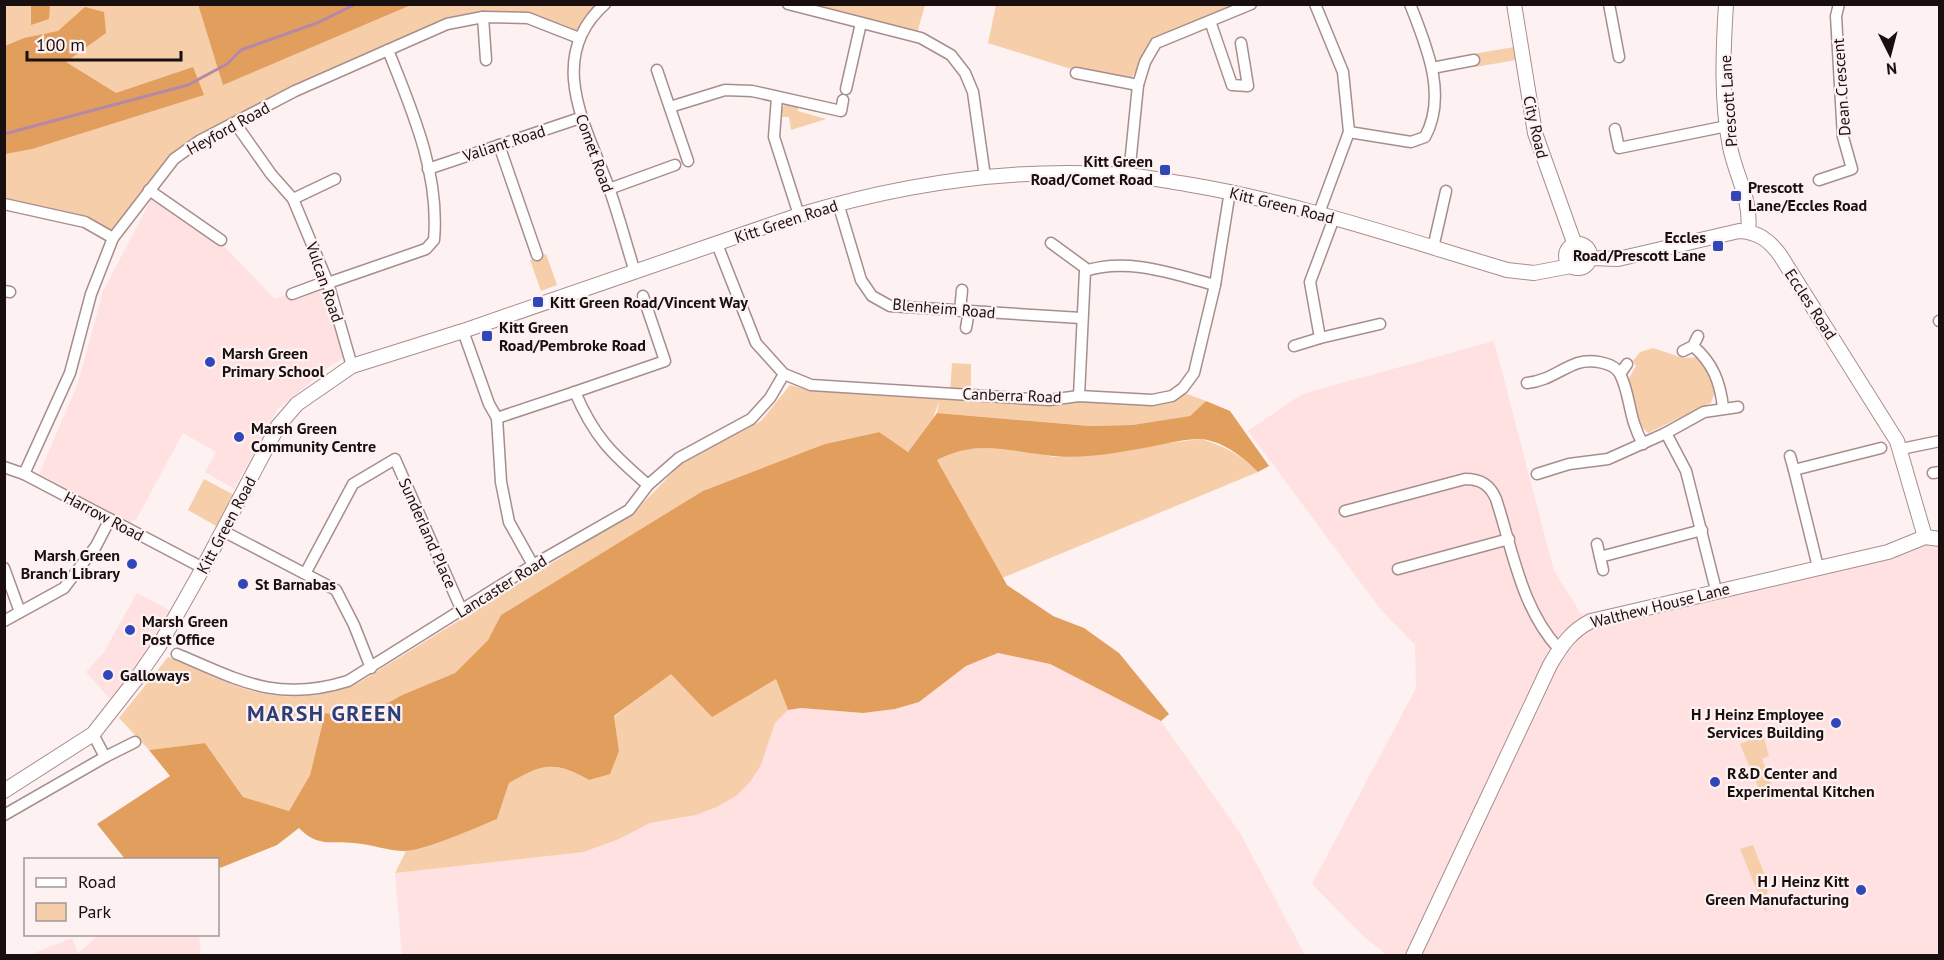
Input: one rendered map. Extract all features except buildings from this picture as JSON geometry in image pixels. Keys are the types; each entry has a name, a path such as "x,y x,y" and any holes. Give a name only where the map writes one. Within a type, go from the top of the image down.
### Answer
{"street":[{"name":"Comet Road","path":"605,4 579,38 572,68 580,118 609,189 635,272"},
{"path":"788,4 921,38 939,46 961,67 973,92 985,177"},
{"path":"1129,175 1138,85 1145,62 1156,43 1251,4"},
{"path":"1315,4 1343,72 1349,132 1319,213"},
{"path":"1349,132 1411,142 1425,137 1430,128 1434,81 1428,52 1410,4"},
{"name":"City Road","path":"1514,4 1534,133 1575,245"},
{"path":"1609,4 1618,57"},
{"name":"Prescott Lane","path":"1726,4 1724,77 1727,126 1734,163 1748,199 1748,231"},
{"name":"Dean Crescent","path":"1819,180 1852,169 1843,136 1836,16 1839,4"},
{"name":"Heyford Road","path":"24,474 70,373 91,294 112,238 174,159 199,141 305,86 447,24 483,18 528,18 579,38"},
{"path":"483,18 486,60"},
{"path":"1210,21 1232,85 1248,86 1241,43"},
{"path":"670,107 725,90 752,90 841,111 861,23"},
{"path":"292,294 426,249 434,240 428,168 419,128 388,50"},
{"path":"1431,68 1474,60"},
{"path":"657,70 688,161"},
{"path":"1076,73 1138,85"},
{"path":"777,97 774,137 799,215"},
{"name":"Valiant Road","path":"428,168 580,118"},
{"name":"Vulcan Road","path":"235,123 271,174 293,199 328,282 352,366"},
{"path":"1615,129 1619,148 1727,126"},
{"path":"499,145 537,255"},
{"path":"609,189 675,165"},
{"name":"Kitt Green Road","path":"93,734 159,646 278,426 297,404 352,366 463,331 799,215 838,203 911,188 985,177 1072,173 1129,175 1230,191 1319,213 1523,273 1542,273 1571,266"},
{"path":"293,199 335,179"},
{"path":"149,190 221,240"},
{"name":"Canberra Road","path":"717,244 756,343 784,374 814,380 1049,400 1079,396 1152,400 1172,396 1183,388 1194,374 1215,285 1230,191"},
{"path":"1433,248 1446,191"},
{"name":"Blenheim Road","path":"838,203 861,280 872,296 890,306 1081,318"},
{"path":"4,204 85,222 112,238"},
{"path":"1320,338 1310,282 1334,218"},
{"path":"1590,258 1618,259 1732,232 1748,231"},
{"name":"Eccles Road","path":"1748,231 1766,239 1780,255 1886,421 1901,449 1932,538"},
{"path":"1051,243 1088,270"},
{"path":"1575,245 1587,248 1590,258 1583,267 1571,266 1567,260 1567,253 1575,245"},
{"path":"1079,396 1085,271 1105,264 1146,268 1215,285"},
{"path":"962,290 966,328"},
{"path":"498,418 665,361 643,296"},
{"path":"1294,346 1380,324"},
{"path":"463,331 489,404 498,418 501,483 509,522 533,565"},
{"path":"1692,345 1708,360 1715,373 1723,407"},
{"path":"1527,383 1547,379 1578,363 1588,361 1610,365 1620,375 1630,416 1643,444"},
{"path":"1620,375 1627,364"},
{"name":"Lancaster Road","path":"177,654 252,686 300,690 325,688 371,668 533,565 629,510 648,485 678,459 752,419 770,398 784,374"},
{"path":"575,392 588,423 610,452 648,485"},
{"path":"1537,474 1569,465 1608,459 1666,433 1688,419 1723,407 1738,407"},
{"path":"1666,433 1686,471 1716,590"},
{"path":"1901,449 1940,441"},
{"path":"1794,470 1881,448"},
{"path":"1861,454 1864,465"},
{"path":"1790,456 1818,567"},
{"name":"Sunderland Place","path":"306,572 353,484 395,459 462,611"},
{"name":"Harrow Road","path":"4,466 24,474 203,568"},
{"path":"1345,511 1465,479 1478,480 1492,490 1530,608 1539,625 1559,649"},
{"path":"4,621 64,588 96,546 110,519"},
{"path":"223,531 306,572 336,590 354,625 371,668"},
{"path":"1600,557 1702,531"},
{"name":"Walthew House Lane","path":"1413,956 1559,649 1575,630 1591,621 1716,590 1888,552 1932,538"},
{"path":"1398,569 1509,539"},
{"path":"1597,544 1603,570"},
{"path":"4,568 20,612"},
{"path":"4,790 93,734 105,757"},
{"path":"4,815 135,742"}],"shaded area":[{"path":"198,4 410,4 411,5 223,85"},
{"path":"31,5 50,5 49,19 31,25"},
{"path":"85,7 104,12 106,33 66,62 116,93 193,67 204,95 32,149 5,154 5,46 24,38 58,31"},
{"name":"Marsh Green Primary School","path":"155,198 222,244 275,299 320,282 345,357 329,367 277,410 234,489 205,472 216,452 183,433 136,520 130,522 39,474 78,383 103,291 151,200"},
{"path":"1494,341 1554,571 1581,614 1939,539 1939,955 1387,955 1363,936 1312,884 1416,688 1415,645 1381,610 1248,431 1302,394"},
{"path":"1206,401 1230,411 1269,466 1258,472 1239,455 1224,446 1199,439 1079,457 981,448 952,453 937,460 1007,585 1053,616 1084,628 1119,653 1169,714 1161,721 1050,664 998,653 966,666 919,702 895,709 863,713 801,708 788,710 776,679 712,717 671,674 614,716 619,751 610,774 589,780 558,767 531,771 509,783 497,819 414,850 399,851 360,844 318,841 299,828 277,845 220,868 219,858 124,858 97,824 170,776 149,750 205,743 243,797 289,811 310,775 325,713 361,718 402,695 455,673 488,640 501,615 703,491 825,444 879,432 908,452 937,413 1090,426 1132,425 1190,416"},
{"path":"137,593 171,611 134,673 110,699 86,672 104,652"},
{"path":"998,653 1050,664 1161,721 1240,833 1305,955 402,955 395,873 584,852 619,839 650,823 696,815 736,796 761,765 775,723 788,710 801,708 863,713 895,709 919,702 966,666"},
{"path":"98,936 199,936 201,955 29,955 72,938 78,953"}],"green space":[{"path":"5,5 609,5 579,38 528,18 447,24 235,123 174,159 113,238 85,222 5,204"},
{"path":"788,5 925,5 916,37"},
{"path":"996,5 1255,5 1210,21 1158,35 1131,79 1071,69 988,43"},
{"path":"1520,46 1522,59 1475,67 1473,54"},
{"path":"786,104 798,107 798,111 826,119 791,130 789,117 781,117 781,108"},
{"path":"546,254 557,285 541,291 530,260"},
{"path":"1653,348 1683,358 1698,357 1716,388 1711,403 1648,433 1640,425 1628,380 1636,366 1633,361 1640,352"},
{"path":"952,363 971,364 971,393 1146,400 1179,391 1206,401 1190,416 1132,425 1090,426 937,413 939,402 933,418 908,452 878,432 825,444 607,551 501,615 488,640 455,673 402,695 361,718 325,713 310,775 289,811 243,797 205,743 149,750 119,718 168,657 239,687 281,696 304,696 329,692 358,683 633,513 682,463 761,421 790,385 811,391 950,393"},
{"path":"1201,439 1232,452 1258,472 1002,578 937,460 960,449 1006,447 1054,457"},
{"path":"204,479 234,495 216,526 188,510"},
{"path":"671,673 776,679 788,710 775,723 761,765 750,782 736,796 696,815 650,823 619,839 584,852 395,873 406,851 497,819 509,783 531,771 557,767 589,780 619,751 614,717"},
{"path":"1763,734 1769,756 1762,759 1773,789 1761,794 1740,744"},
{"path":"1753,845 1768,883 1766,913 1740,849"}],"waterway":[{"path":"4,134 188,85 227,64 241,50 317,23 356,4"}],"place":[{"name":"Kitt Green Road/Comet Road","path":"1165,170"},
{"name":"Prescott Lane/Eccles Road","path":"1736,196"},
{"name":"Eccles Road/Prescott Lane","path":"1718,246"},
{"name":"Kitt Green Road/Vincent Way","path":"538,302"},
{"name":"Kitt Green Road/Pembroke Road","path":"487,336"},
{"name":"Marsh Green Primary School","path":"210,362"},
{"name":"Marsh Green Community Centre","path":"239,437"},
{"name":"Marsh Green Branch Library","path":"132,564"},
{"name":"St Barnabas","path":"243,584"},
{"name":"Marsh Green Post Office","path":"130,630"},
{"name":"Galloways","path":"108,675"},
{"name":"H J Heinz Employee Services Building","path":"1836,723"},
{"name":"R&D Center and Experimental Kitchen","path":"1715,782"},
{"name":"H J Heinz Kitt Green Manufacturing","path":"1861,890"}],"district":[{"name":"MARSH GREEN","path":"325,713"}]}
